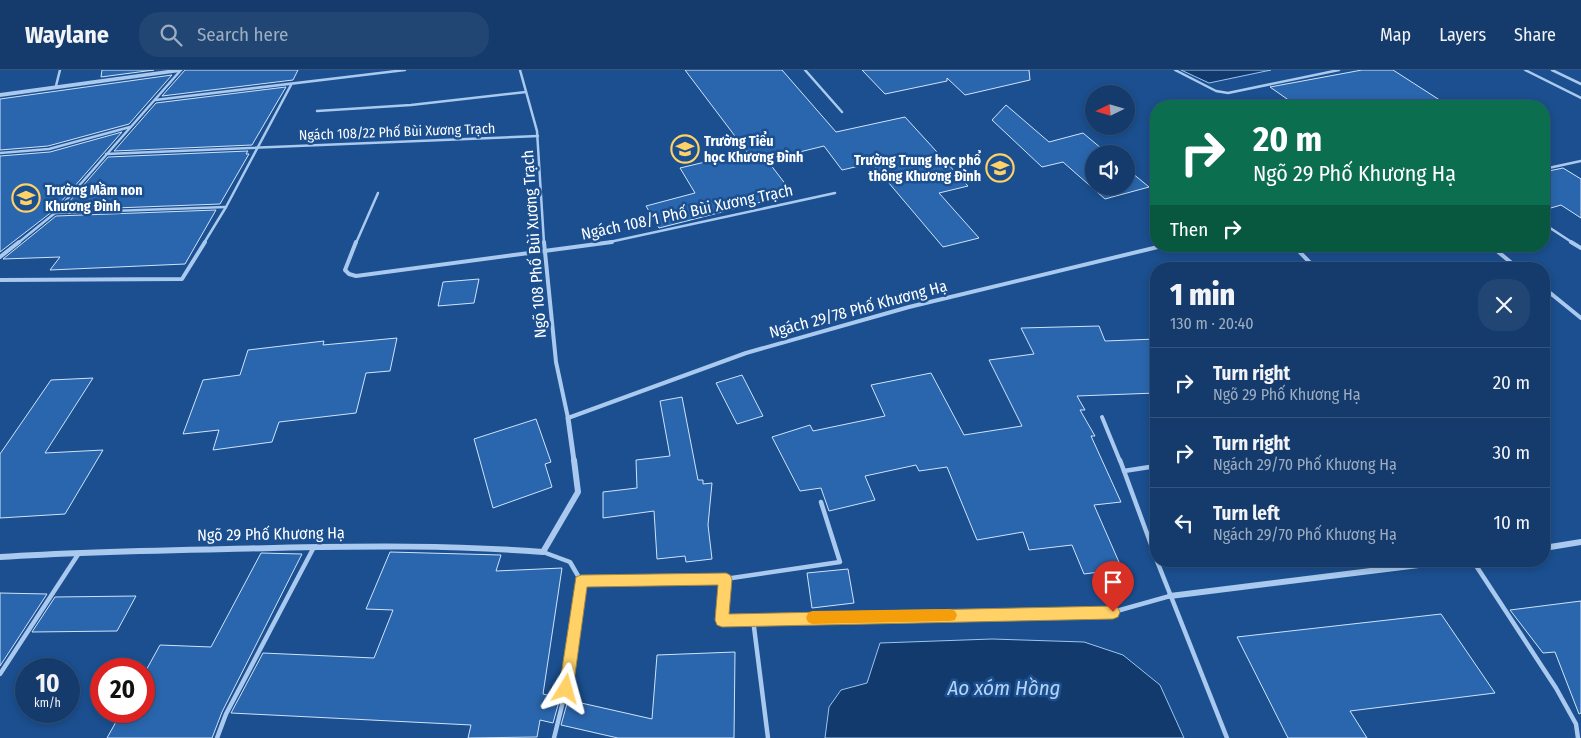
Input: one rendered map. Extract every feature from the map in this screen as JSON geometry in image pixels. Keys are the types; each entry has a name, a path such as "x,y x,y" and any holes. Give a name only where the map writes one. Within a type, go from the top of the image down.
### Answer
{"street":[{"path":"0,95 180,70"},
{"path":"543,552 578,492 568,418"},
{"path":"1550,547 1581,542"},
{"name":"Ngõ 29 Phố Khương Hạ","path":"0,557 80,551 314,547 484,547 543,552"},
{"path":"1170,596 1404,567"}],"lane":[{"path":"56,86 60,70"},
{"path":"0,257 55,213 180,70"},
{"path":"155,100 405,70"},
{"name":"Ngõ 108 Phố Bùi Xương Trạch","path":"520,70 538,136 545,252 556,362 568,418"},
{"path":"805,70 842,112"},
{"path":"1175,70 1216,91 1228,93 1339,70"},
{"path":"1527,71 1534,70"},
{"path":"1552,70 1581,84"},
{"path":"1527,71 1581,98"},
{"path":"0,280 182,279 226,207 291,85"},
{"path":"317,111 411,105 526,92"},
{"path":"0,154 48,148 132,126"},
{"name":"Ngách 108/22 Phố Bùi Xương Trạch","path":"106,154 538,136"},
{"path":"1550,168 1581,161"},
{"name":"Ngách 108/1 Phố Bùi Xương Trạch","path":"378,193 347,262 346,270 349,274 356,276 545,252 627,239 834,194"},
{"path":"55,213 226,207"},
{"path":"1550,228 1581,248"},
{"name":"Ngách 29/78 Phố Khương Hạ","path":"568,418 746,353 909,307 1150,249"},
{"path":"1300,252 1309,262"},
{"path":"1498,252 1510,262"},
{"path":"1550,293 1581,318"},
{"path":"1102,417 1150,541"},
{"path":"1124,471 1150,467"},
{"path":"554,738 566,689 581,581 726,579 840,562 820,502"},
{"path":"217,738 226,714 314,547"},
{"path":"0,674 80,551"},
{"name":"Ngõ 29 Phố Khương Hạ","path":"543,552 570,562 581,581"},
{"path":"1160,567 1227,738"},
{"path":"1477,567 1556,688 1576,724 1578,738"},
{"path":"726,579 722,620 1113,612 1170,596"},
{"path":"753,619 768,738"}],"water":[{"path":"1181,70 1271,70 1209,83"},
{"name":"Ao xóm Hồng","path":"992,639 1084,642 1123,655 1160,685 1184,738 825,738 829,707 841,690 867,683 880,643"}],"building":[{"path":"102,70 154,70 101,77"},
{"path":"185,70 298,70 293,80 162,96"},
{"path":"685,70 782,70 836,132 905,117 968,186 939,193 979,238 943,247 872,163 842,170 824,146 767,160 793,194 659,228 646,206 695,193 680,168 747,152"},
{"path":"862,70 1029,70 1030,80 965,95 947,78 947,81 885,94"},
{"path":"1362,70 1393,70 1440,100 1288,100 1270,87"},
{"path":"172,75 129,124 48,146 0,150 0,99"},
{"path":"286,87 252,145 114,151 156,103"},
{"path":"1006,105 1049,142 1083,133 1097,145 1085,145 1085,181 1063,162 1042,167 992,120"},
{"name":"Trường Mầm non Khương Đình","path":"122,132 53,211 0,252 0,156 50,152"},
{"path":"248,151 246,154 249,154 220,204 62,210 108,157"},
{"path":"1563,168 1581,179 1581,218 1561,205 1550,208 1550,171"},
{"path":"1135,175 1149,187 1135,191"},
{"path":"1100,195 1120,195 1105,199"},
{"path":"216,210 185,264 50,270 60,257 3,259 56,216"},
{"path":"479,279 474,303 438,306 443,282"},
{"path":"1099,326 1105,341 1150,339 1150,393 1077,396 1085,410 1080,410 1095,436 1091,436 1121,502 1094,505 1122,569 1084,574 1072,545 1029,550 1023,532 977,540 947,467 919,471 916,465 865,476 875,500 829,511 821,488 800,491 772,437 810,425 813,431 885,416 871,385 931,373 964,435 1022,426 989,360 1034,354 1021,328"},
{"path":"397,338 390,371 366,373 356,413 279,422 272,442 213,450 219,430 183,434 203,380 240,375 248,350 324,341 323,345"},
{"path":"742,375 763,416 737,424 716,383"},
{"path":"93,378 45,453 103,450 65,514 0,518 0,454 51,380"},
{"path":"682,397 698,480 703,480 703,484 712,483 708,525 712,559 686,562 685,556 657,559 654,511 603,518 603,492 637,488 636,460 670,456 660,401"},
{"path":"536,419 551,462 545,464 552,487 493,508 474,439"},
{"path":"390,552 501,555 496,571 562,568 543,694 560,698 553,723 540,720 537,737 468,738 471,725 231,713 263,653 374,658 393,610 366,609"},
{"path":"261,553 302,554 222,712 212,738 107,738 115,723 155,723 155,658 153,658 160,645 211,647"},
{"path":"848,569 854,603 812,608 807,573"},
{"path":"0,593 47,594 0,666"},
{"path":"136,596 117,631 32,632 55,597"},
{"path":"1581,601 1581,713 1579,714 1555,652 1543,653 1510,610"},
{"path":"1441,614 1495,693 1350,711 1367,738 1288,738 1237,637"},
{"path":"735,652 734,738 618,738 561,725 568,700 652,719 657,655"}],"slow traffic":[{"path":"812,618 950,615"}],"place":[{"name":"Trường Tiểu học Khương Đình","path":"685,149"},
{"name":"Trường Trung học phổ thông Khương Đình","path":"1000,168"},
{"name":"Trường Mầm non Khương Đình","path":"26,198"}],"route":[{"path":"566,689 581,581 726,579 722,620 1113,612"}]}
